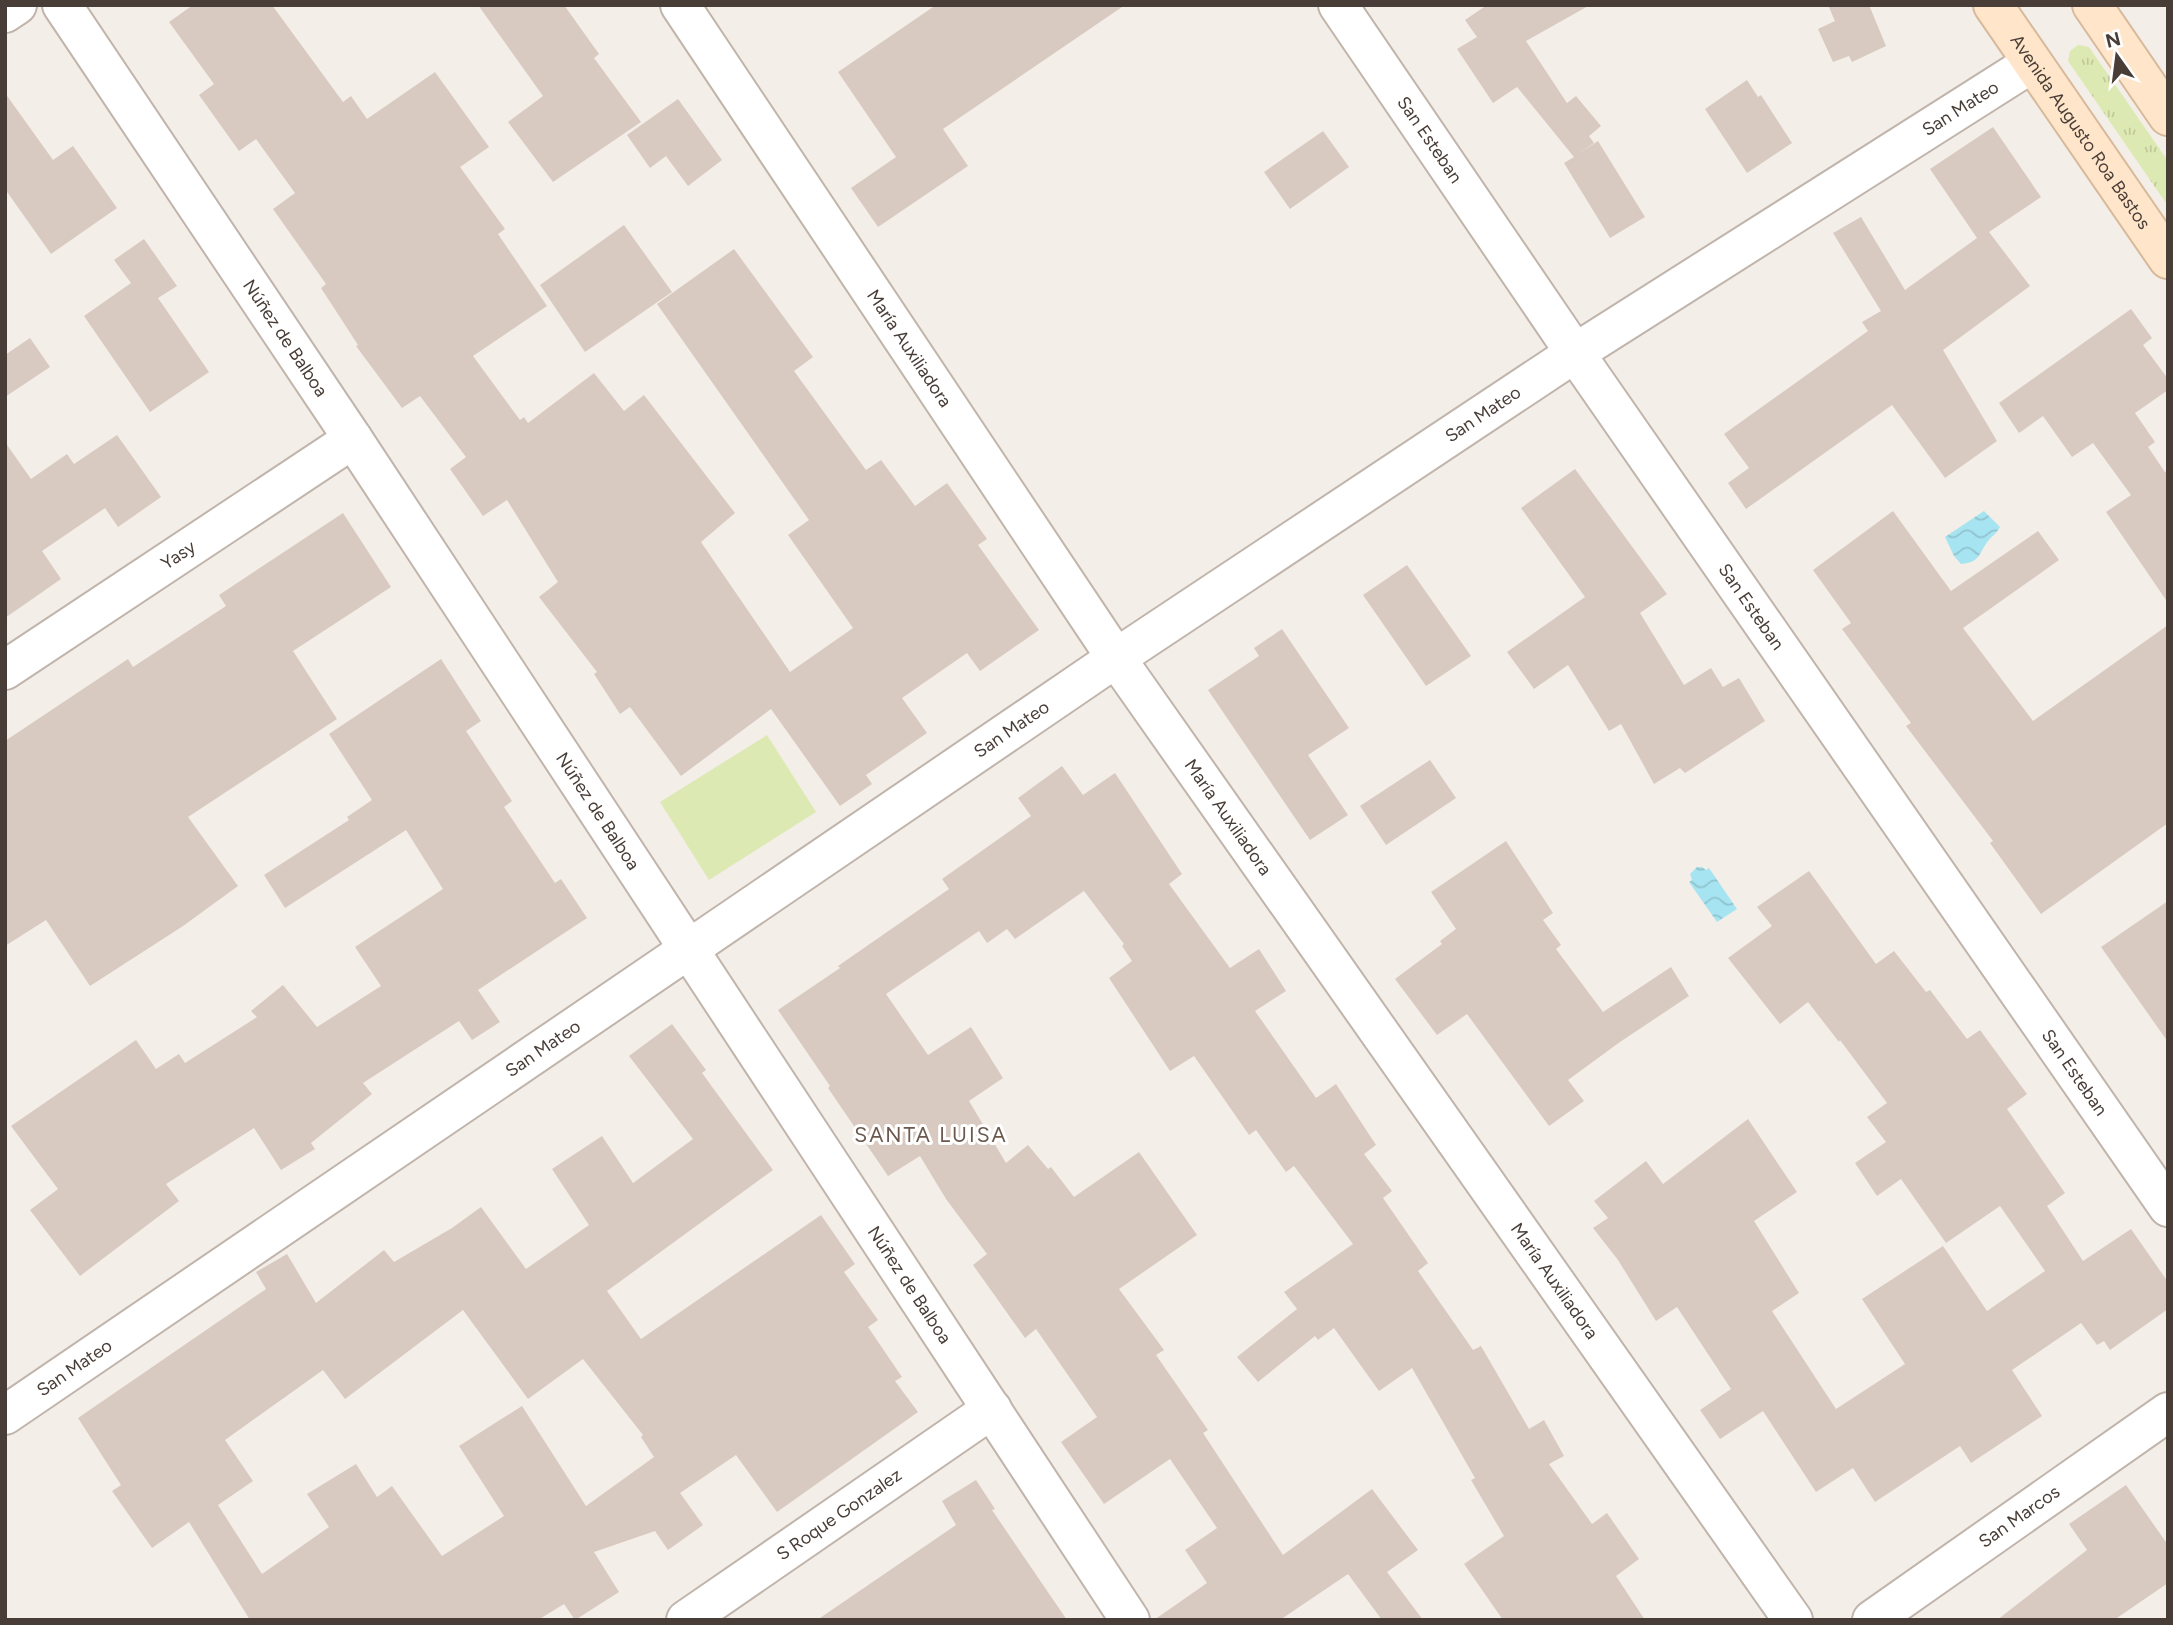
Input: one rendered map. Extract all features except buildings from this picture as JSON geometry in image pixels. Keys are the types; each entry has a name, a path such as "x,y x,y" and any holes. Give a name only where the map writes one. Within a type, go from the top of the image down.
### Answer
{"main road":[{"name":"Avenida Augusto Roa Bastos","path":"1993,5 2168,260"},
{"path":"2092,5 2168,116"}],"street":[{"path":"5,13 17,5"},
{"name":"Núñez de Balboa","path":"62,5 353,439 1130,1620"},
{"name":"María Auxiliadora","path":"680,5 1116,658 1793,1620"},
{"name":"San Esteban","path":"1338,5 2168,1208"},
{"name":"San Mateo","path":"5,1415 1116,658 1576,353 2032,63"},
{"name":"Yasy","path":"5,670 353,439"},
{"name":"S Roque Gonzalez","path":"686,1620 992,1409"},
{"name":"San Marcos","path":"1872,1620 2168,1412"}],"green space":[{"path":"2078,45 2089,47 2168,161 2168,206 2068,61 2070,51"},
{"path":"767,735 816,812 709,880 660,802"}],"water":[{"path":"1984,511 2000,527 1976,559 1961,564 1945,537"},
{"path":"1697,867 1706,870 1709,868 1737,909 1717,922 1689,882 1692,880 1690,874"}],"district":[{"name":"SANTA LUISA","path":"931,1135"}]}
